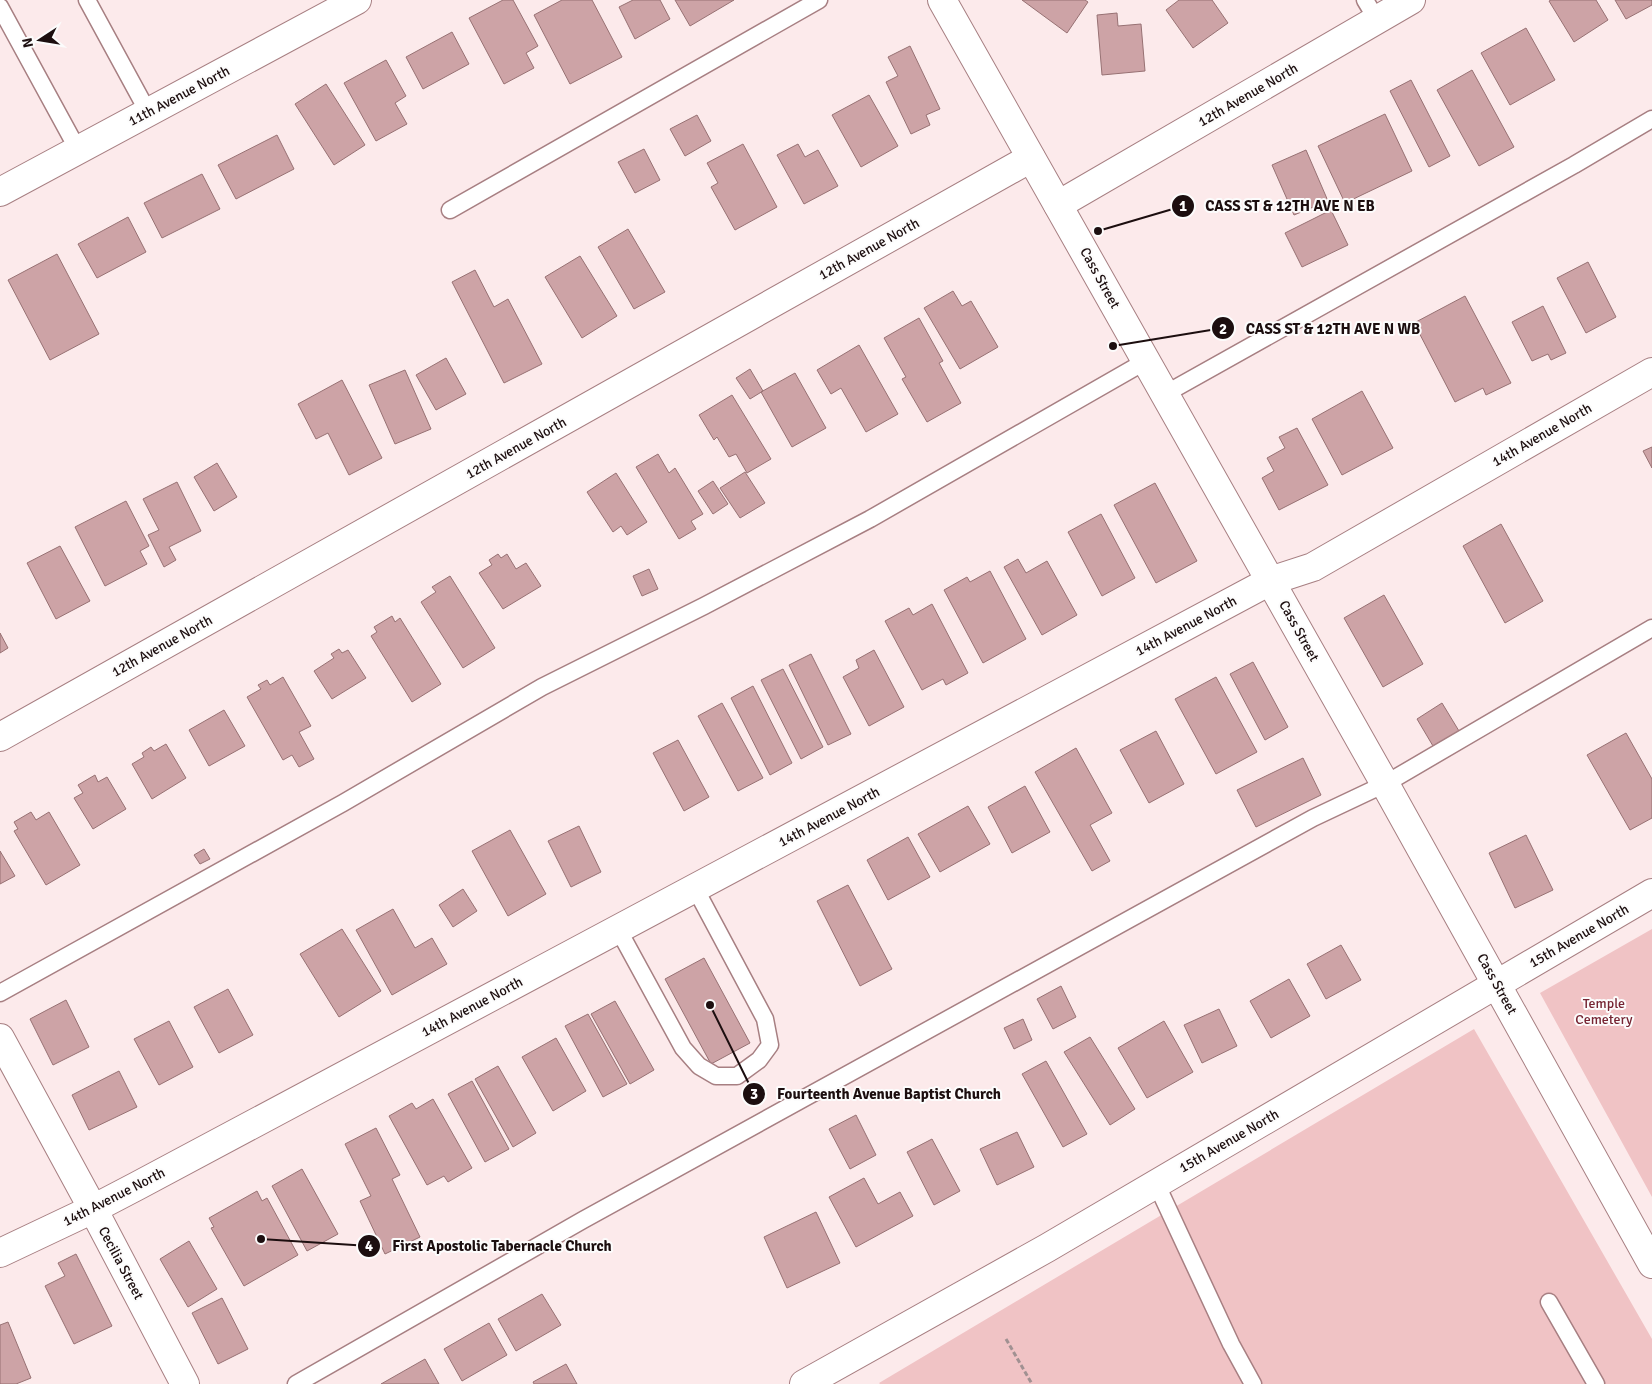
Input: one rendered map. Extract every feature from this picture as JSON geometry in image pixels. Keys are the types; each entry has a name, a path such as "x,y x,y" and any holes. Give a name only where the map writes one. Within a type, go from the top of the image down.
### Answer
{"street":[{"name":"11th Avenue North","path":"0,192 357,0"},
{"name":"Cass Street","path":"942,0 1385,784 1652,1264"},
{"name":"12th Avenue North","path":"1058,205 1371,10 1411,0"},
{"name":"12th Avenue North","path":"0,737 1031,158"},
{"name":"14th Avenue North","path":"0,1253 93,1209 1270,581 1312,567 1652,372"},
{"name":"15th Avenue North","path":"804,1384 1047,1248 1652,893"},
{"name":"Cecilia Street","path":"0,1038 185,1384"}],"lane":[{"path":"87,0 148,112"},
{"path":"450,210 819,0"},
{"path":"0,7 78,150"},
{"path":"1164,394 1574,165 1652,119"},
{"path":"0,993 343,803 542,687 704,606 870,519 1146,361"},
{"path":"296,1384 592,1216 1304,822 1385,784 1652,628"},
{"path":"618,929 683,1048 698,1066 716,1076 737,1076 759,1060 770,1045 765,1019 695,888"},
{"path":"1156,1184 1231,1344 1253,1384"},
{"path":"1549,1302 1595,1384"}],"path":[{"path":"1006,1339 1032,1384"}],"green space":[{"name":"Temple Cemetery","path":"1652,929 1652,1197 1540,993"},
{"path":"1474,1029 1652,1339 1652,1384 879,1383"}],"building":[{"path":"503,0 513,0 538,46 526,53 534,68 504,84 469,18"},
{"path":"562,0 592,0 622,57 570,84 534,15"},
{"path":"633,0 660,0 670,19 635,39 619,7"},
{"path":"675,0 734,0 690,26"},
{"path":"1022,0 1085,0 1088,2 1067,33"},
{"path":"1179,0 1212,0 1228,23 1193,48 1166,10"},
{"path":"1596,0 1608,20 1574,42 1549,1"},
{"path":"1615,0 1652,0 1652,5 1626,19"},
{"path":"1117,13 1118,26 1141,24 1145,71 1102,75 1097,15"},
{"path":"1526,28 1555,80 1510,105 1481,53"},
{"path":"452,32 469,64 423,89 406,57"},
{"path":"910,46 940,109 926,115 930,125 911,134 886,82 898,76 888,57"},
{"path":"386,60 406,96 395,103 407,124 376,141 344,83"},
{"path":"1472,70 1514,147 1479,166 1437,90"},
{"path":"1411,80 1450,156 1429,167 1390,91"},
{"path":"326,84 365,145 334,165 295,104"},
{"path":"869,95 898,146 861,167 832,115"},
{"path":"1385,114 1412,171 1345,203 1318,146"},
{"path":"697,115 711,141 685,156 670,129"},
{"path":"277,135 294,169 236,199 218,165"},
{"path":"743,144 777,207 735,230 711,187 718,183 707,163"},
{"path":"798,144 805,157 818,150 838,186 804,204 777,155"},
{"path":"644,149 660,180 635,193 618,162"},
{"path":"1306,150 1328,201 1294,215 1272,165"},
{"path":"202,174 220,209 162,238 144,203"},
{"path":"1331,210 1348,245 1302,267 1285,233"},
{"path":"128,217 146,252 97,278 78,244"},
{"path":"628,229 665,292 634,309 598,247"},
{"path":"57,254 99,334 50,360 8,280"},
{"path":"580,256 617,316 582,338 545,277"},
{"path":"1588,262 1616,317 1586,333 1557,278"},
{"path":"475,270 494,307 508,299 542,364 504,383 452,282"},
{"path":"953,291 962,306 971,301 998,347 960,369 924,308"},
{"path":"1465,296 1511,383 1486,395 1483,388 1455,402 1414,323"},
{"path":"1543,306 1566,353 1551,360 1548,354 1532,361 1512,322"},
{"path":"919,318 943,361 939,363 961,403 927,422 902,379 906,377 884,338"},
{"path":"859,345 898,414 866,432 841,388 831,394 817,370"},
{"path":"446,358 466,394 436,410 416,375"},
{"path":"750,369 763,391 750,399 736,378"},
{"path":"405,370 431,429 395,444 369,385"},
{"path":"795,373 826,428 792,447 761,392"},
{"path":"342,380 382,458 349,475 328,433 316,439 298,404"},
{"path":"1362,391 1393,448 1342,475 1312,419"},
{"path":"732,395 771,459 747,473 736,454 729,457 717,437 714,440 699,415"},
{"path":"1297,428 1328,485 1279,510 1262,478 1274,471 1267,458 1285,448 1279,437"},
{"path":"1652,447 1652,468 1643,451"},
{"path":"658,454 669,473 675,468 703,514 691,521 696,529 679,539 636,467"},
{"path":"217,463 237,497 214,511 194,477"},
{"path":"745,472 765,503 740,518 720,488"},
{"path":"616,473 647,522 627,535 621,526 613,532 587,492"},
{"path":"713,481 728,504 713,514 698,491"},
{"path":"177,482 201,531 169,547 176,560 164,567 148,535 159,530 143,499"},
{"path":"1155,483 1197,561 1156,583 1114,505"},
{"path":"126,501 149,546 140,551 147,564 105,586 75,527"},
{"path":"1101,514 1135,578 1102,596 1068,532"},
{"path":"1501,524 1543,601 1505,623 1463,546"},
{"path":"60,546 90,601 56,619 27,563"},
{"path":"498,554 501,558 507,554 516,569 526,563 541,586 503,609 479,573 492,565 489,560"},
{"path":"1018,559 1026,573 1047,561 1077,615 1042,635 1004,567"},
{"path":"649,569 658,589 642,596 633,576"},
{"path":"990,571 1026,639 983,663 944,590 967,577 970,582"},
{"path":"450,576 495,648 463,668 421,602 436,592 432,587"},
{"path":"1384,595 1423,664 1383,687 1344,618"},
{"path":"932,604 968,673 946,685 943,679 922,690 885,621 909,608 913,615"},
{"path":"392,616 395,622 400,618 441,684 412,702 371,636 377,632 374,627"},
{"path":"0,633 8,648 0,653"},
{"path":"339,649 342,653 348,650 366,678 332,699 314,671 334,658 331,654"},
{"path":"874,650 904,707 869,726 843,677 859,668 856,660"},
{"path":"811,654 851,734 828,745 789,665"},
{"path":"1253,662 1288,727 1265,740 1230,674"},
{"path":"783,669 823,747 801,759 761,680"},
{"path":"283,677 311,726 299,732 314,759 299,767 292,755 283,760 247,697 261,689 258,685 267,680 270,685"},
{"path":"1216,677 1257,752 1216,774 1175,699"},
{"path":"753,686 792,763 770,775 731,698"},
{"path":"722,703 763,778 738,791 698,716"},
{"path":"1442,703 1459,731 1433,746 1417,719"},
{"path":"224,710 245,746 209,766 189,730"},
{"path":"1156,731 1184,784 1149,803 1120,750"},
{"path":"1626,733 1652,779 1652,818 1630,830 1587,755"},
{"path":"678,740 709,797 684,811 653,753"},
{"path":"166,744 186,778 152,799 132,764 144,757 142,753 151,747 154,751"},
{"path":"1076,748 1112,813 1090,825 1110,861 1092,871 1035,772"},
{"path":"1303,758 1321,795 1256,827 1237,790"},
{"path":"95,775 98,782 107,777 126,809 93,829 74,798 83,793 78,785"},
{"path":"1025,786 1050,832 1012,853 988,807"},
{"path":"968,806 990,844 940,872 918,834"},
{"path":"31,812 36,820 49,812 80,865 46,885 14,831 18,829 14,822"},
{"path":"579,826 601,872 571,887 548,841"},
{"path":"510,830 546,894 508,916 472,851"},
{"path":"1526,835 1553,890 1515,908 1489,853"},
{"path":"908,837 930,877 888,900 867,860"},
{"path":"204,849 210,859 200,864 194,855"},
{"path":"0,851 15,876 0,884"},
{"path":"848,885 892,969 860,986 817,901"},
{"path":"463,889 477,911 453,927 439,905"},
{"path":"393,909 415,948 432,938 447,964 392,995 356,930"},
{"path":"342,929 381,991 339,1017 300,954"},
{"path":"1341,945 1361,980 1326,999 1307,964"},
{"path":"704,958 750,1043 711,1064 665,979"},
{"path":"1289,979 1310,1016 1271,1038 1250,1001"},
{"path":"1061,986 1076,1017 1053,1029 1037,999"},
{"path":"228,989 253,1035 219,1053 194,1007"},
{"path":"66,1000 89,1047 53,1065 30,1019"},
{"path":"615,1001 654,1070 630,1084 591,1014"},
{"path":"1219,1009 1237,1046 1202,1063 1184,1025"},
{"path":"588,1014 627,1084 603,1097 565,1026"},
{"path":"1023,1019 1032,1040 1014,1049 1004,1028"},
{"path":"169,1021 193,1067 159,1085 134,1039"},
{"path":"1164,1021 1193,1072 1147,1098 1118,1048"},
{"path":"1090,1037 1135,1109 1110,1125 1064,1052"},
{"path":"556,1038 586,1091 553,1111 522,1057"},
{"path":"1046,1061 1087,1134 1063,1147 1022,1074"},
{"path":"498,1066 536,1133 513,1147 475,1079"},
{"path":"119,1071 137,1107 89,1130 72,1095"},
{"path":"472,1081 509,1149 485,1162 448,1094"},
{"path":"433,1099 472,1168 448,1182 444,1176 427,1185 389,1116 412,1103 416,1109"},
{"path":"856,1115 876,1155 850,1169 829,1129"},
{"path":"376,1128 400,1175 392,1179 420,1237 385,1254 360,1201 371,1196 345,1144"},
{"path":"1017,1132 1034,1167 997,1185 980,1149"},
{"path":"932,1139 960,1191 934,1205 907,1152"},
{"path":"302,1169 338,1234 307,1251 272,1186"},
{"path":"864,1178 878,1204 900,1192 913,1216 856,1247 829,1197"},
{"path":"257,1191 262,1201 267,1198 298,1255 244,1286 211,1228 214,1227 209,1218"},
{"path":"816,1212 840,1263 787,1288 764,1237"},
{"path":"189,1241 217,1289 188,1307 160,1259"},
{"path":"76,1254 112,1326 74,1344 45,1286 65,1276 58,1263"},
{"path":"542,1294 561,1325 516,1351 498,1319"},
{"path":"222,1298 248,1349 218,1364 192,1313"},
{"path":"8,1322 31,1378 16,1384 0,1384 0,1325"},
{"path":"489,1323 507,1355 462,1381 444,1349"},
{"path":"425,1359 439,1384 381,1384"},
{"path":"566,1364 577,1384 534,1384 533,1382"}],"place":[{"name":"CASS ST & 12TH AVE N EB","path":"1098,231"},
{"name":"CASS ST & 12TH AVE N WB","path":"1113,346"},
{"name":"Fourteenth Avenue Baptist Church","path":"710,1005"},
{"name":"First Apostolic Tabernacle Church","path":"261,1239"}]}
